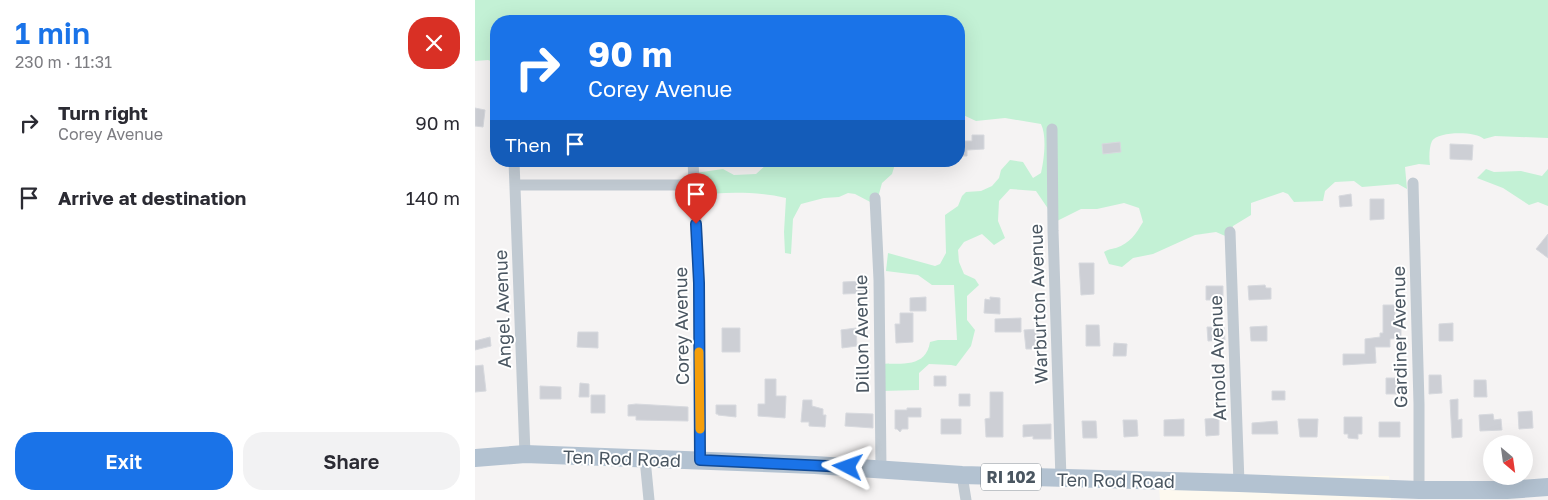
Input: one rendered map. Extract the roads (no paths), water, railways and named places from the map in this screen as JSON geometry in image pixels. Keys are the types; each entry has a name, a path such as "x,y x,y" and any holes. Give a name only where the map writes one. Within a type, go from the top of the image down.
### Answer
{"main road":[{"name":"Ten Rod Road","path":"475,458 525,454 645,460 700,460 962,475 1239,483 1507,495 1548,487"}],"street":[{"name":"Warburton Avenue","path":"1052,129 1053,231 1061,478"},
{"name":"Angel Avenue","path":"514,167 525,454"},
{"name":"Corey Avenue","path":"693,167 699,283 700,460"},
{"name":"Gardiner Avenue","path":"1413,183 1419,404 1419,490"},
{"path":"515,185 694,185"},
{"name":"Dillon Avenue","path":"875,198 879,280 881,469"},
{"name":"Arnold Avenue","path":"1230,232 1239,483"},
{"path":"645,460 649,500"},
{"path":"962,475 966,500"}]}
